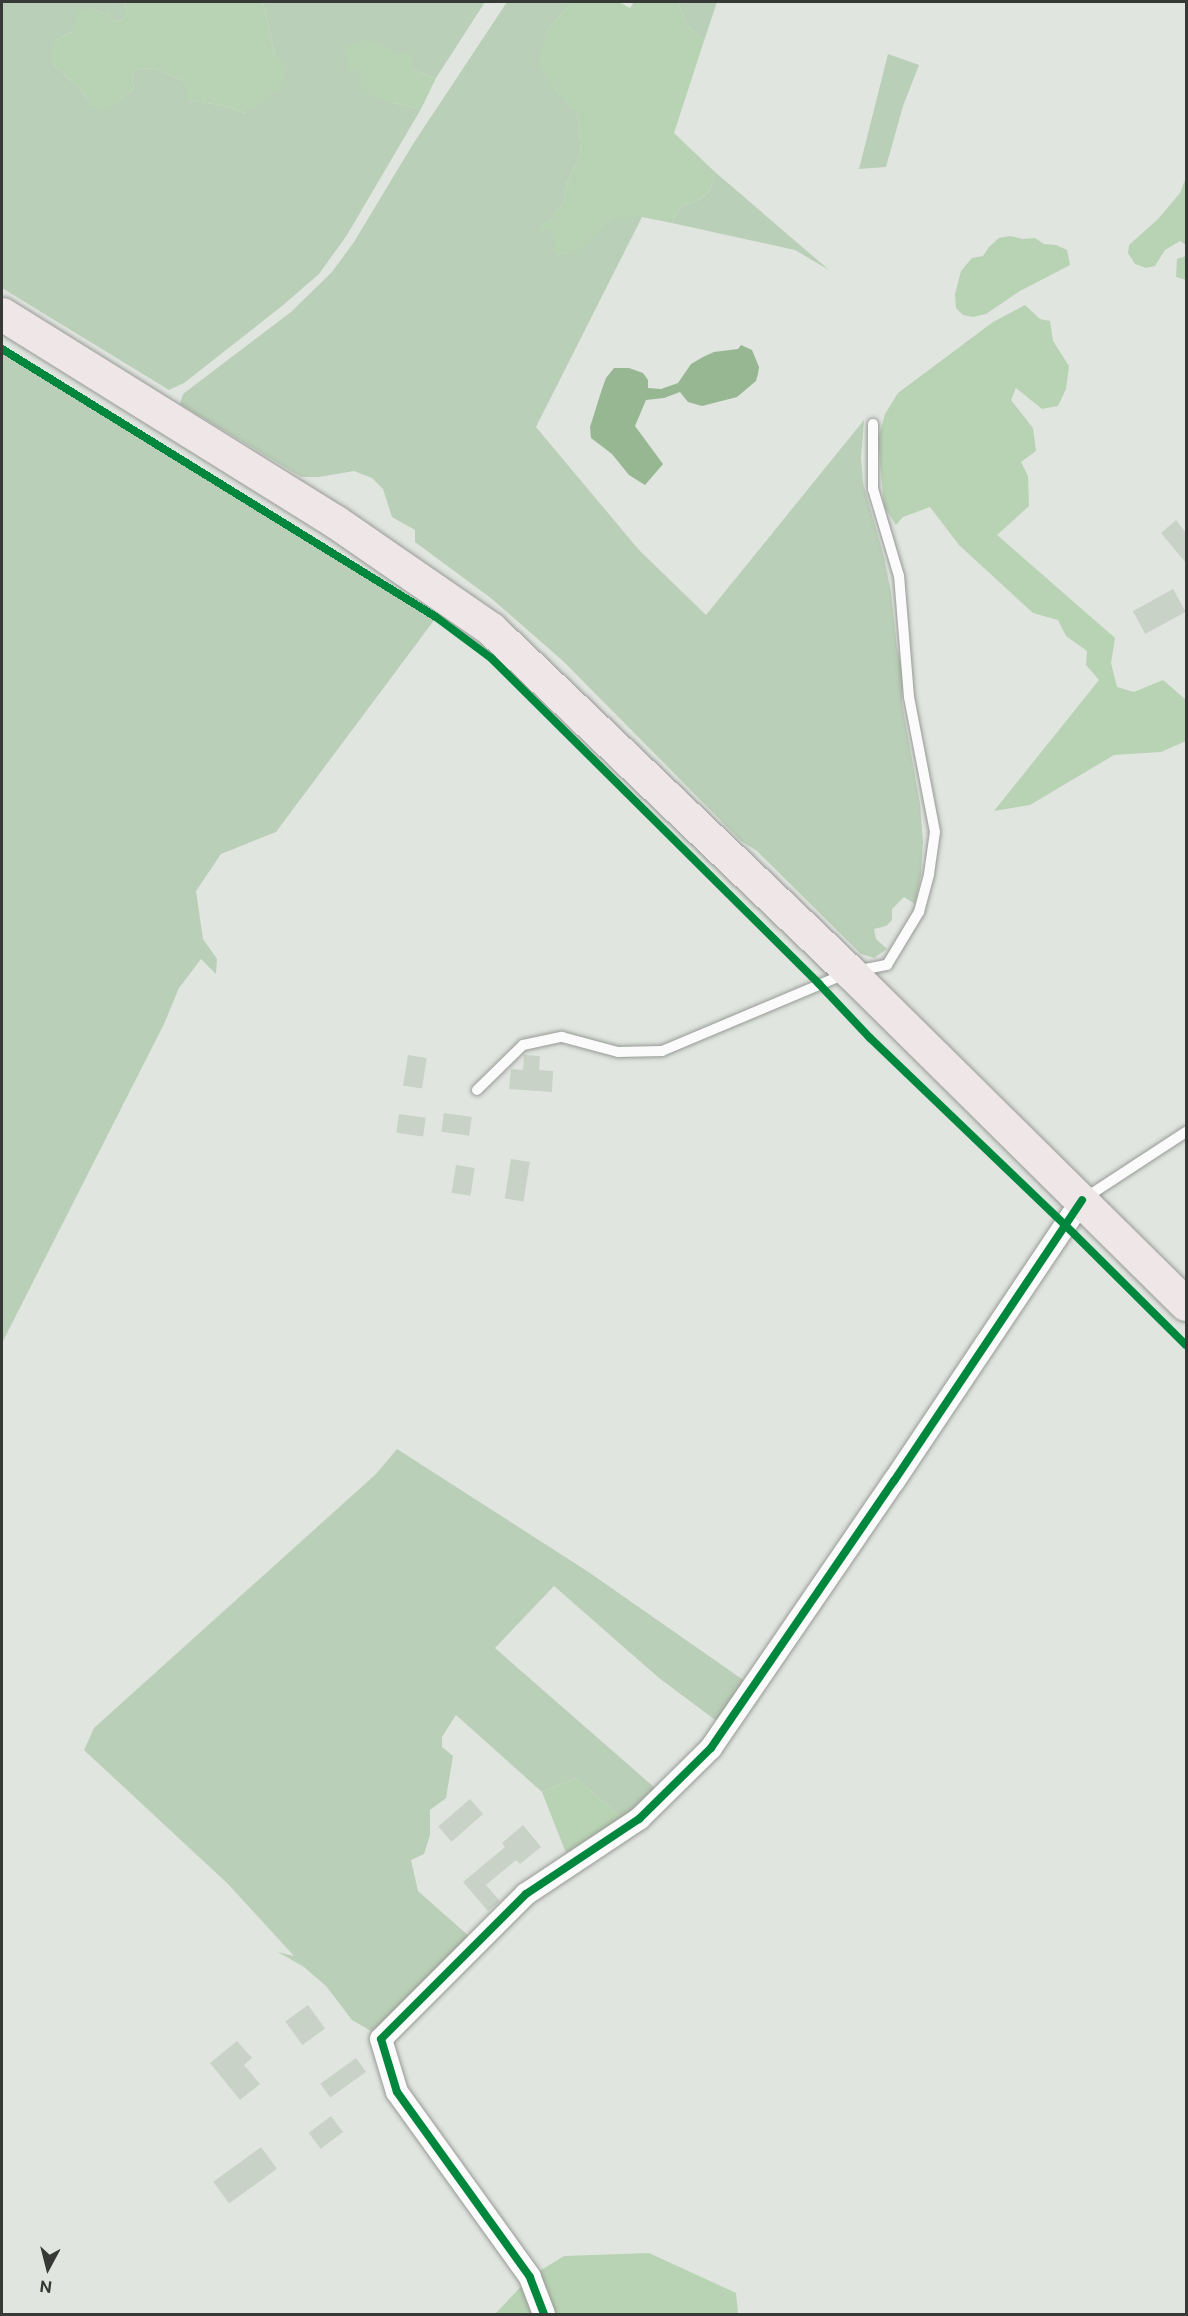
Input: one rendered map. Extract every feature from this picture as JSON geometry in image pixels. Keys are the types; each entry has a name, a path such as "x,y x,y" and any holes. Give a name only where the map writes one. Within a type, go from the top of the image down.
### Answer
{"highway":[{"path":"2,314 336,522 491,629 850,972 1186,1304"}],"street":[{"path":"544,2314 530,2277 397,2092 381,2040 526,1894 639,1819 711,1748 894,1481 1082,1200"}],"lane":[{"path":"477,1090 522,1045 562,1037 618,1052 662,1052 850,972 887,964 919,912 929,874 935,832 909,697 899,576 873,489 873,424"},
{"path":"1082,1200 1186,1132"}],"shaded area":[{"path":"2,2 124,2 127,12 122,20 114,22 108,14 94,10 72,32 56,40 54,65 80,89 94,107 121,99 134,90 132,76 137,69 153,68 184,81 189,100 225,106 245,113 275,56 263,2 485,2 436,78 414,70 349,57 349,71 361,71 393,103 421,109 347,235 319,274 184,383 169,390 2,288"},
{"path":"124,2 263,2 275,56 288,69 278,90 245,113 225,106 188,100 184,81 153,68 137,69 132,76 134,90 108,108 94,107 80,89 54,65 50,54 56,40 72,32 78,11 94,10 108,14 114,22 122,20 127,12"},
{"path":"507,2 572,2 547,31 553,87 577,112 581,153 567,182 564,201 552,218 540,228 540,233 552,227 557,255 580,248 611,217 642,217 536,427 639,550 706,615 864,420 861,458 863,483 884,557 891,592 897,648 903,672 902,703 920,804 923,842 921,875 915,904 904,897 892,909 892,920 886,926 874,929 876,939 887,949 874,958 861,954 757,851 741,841 563,661 492,599 415,542 415,530 392,517 383,489 372,478 354,471 319,477 301,477 180,404 183,394 291,312 332,272 354,242 413,144"},
{"path":"572,2 619,2 630,8 634,2 678,2 687,25 704,41 674,133 715,172 710,190 701,199 681,206 672,223 642,217 611,217 580,249 556,255 552,228 539,234 540,228 552,218 564,201 567,182 581,153 577,113 553,87 539,64 547,31"},
{"path":"678,2 717,2 704,41 687,25"},
{"path":"361,40 385,45 389,53 411,54 414,70 436,78 421,109 370,95 360,84 361,71 349,71 345,49"},
{"path":"888,54 919,65 903,106 886,167 859,169"},
{"path":"715,172 829,270 795,250 672,223 681,206 701,199 710,190"},
{"path":"1186,177 1186,245 1180,241 1165,250 1155,266 1146,268 1135,264 1128,253 1129,245 1158,219 1180,193"},
{"path":"1010,236 1023,239 1035,238 1044,244 1056,245 1067,250 1070,265 1020,291 986,314 973,317 963,315 956,308 955,294 961,271 972,258 983,256 999,238"},
{"path":"1186,256 1186,280 1176,277 1177,259"},
{"path":"1025,305 1040,319 1050,321 1053,341 1069,366 1066,389 1058,406 1042,409 1016,388 1011,400 1033,428 1036,451 1021,462 1028,476 1029,506 997,535 1115,638 1111,663 1117,687 1134,692 1163,680 1186,700 1186,741 1161,752 1114,755 1030,805 994,811 1099,680 1086,665 1087,651 1066,636 1058,620 1033,613 959,545 930,507 903,517 896,525 884,506 878,439 885,414 898,393 993,322"},
{"path":"741,345 752,350 759,367 756,381 737,397 702,406 688,402 680,392 664,398 646,400 635,426 663,464 645,485 629,475 612,454 591,438 590,427 602,389 606,378 614,368 629,368 643,373 648,380 648,388 661,389 678,383 691,364 703,357 714,352 738,349"},
{"path":"2,347 435,619 276,832 221,854 196,891 203,939 217,959 216,974 201,959 179,988 164,1024 2,1343"},
{"path":"397,1449 587,1571 749,1684 718,1722 659,1678 554,1586 495,1648 655,1788 622,1818 576,1778 542,1792 456,1715 442,1737 442,1747 453,1756 446,1798 430,1810 430,1835 424,1854 411,1860 418,1891 470,1937 381,2028 371,2031 352,2020 326,1986 304,1967 278,1952 294,1956 228,1884 84,1750 94,1728 376,1474"},
{"path":"576,1778 622,1818 566,1853 542,1792"},
{"path":"649,2253 736,2293 738,2314 495,2314 530,2277 564,2256"}],"building":[{"path":"1176,520 1186,533 1186,563 1161,533"},
{"path":"1173,589 1186,612 1145,634 1133,611"},
{"path":"408,1055 427,1058 422,1089 403,1086"},
{"path":"524,1055 540,1056 539,1070 553,1071 552,1092 509,1089 511,1069 523,1070"},
{"path":"444,1113 472,1117 469,1136 441,1132"},
{"path":"399,1114 426,1118 423,1137 396,1133"},
{"path":"511,1159 530,1162 524,1201 505,1199"},
{"path":"456,1165 475,1168 470,1196 452,1193"},
{"path":"470,1799 483,1814 451,1842 438,1827"},
{"path":"523,1825 541,1847 520,1864 516,1860 486,1885 500,1901 488,1911 463,1882 505,1847 502,1843"},
{"path":"308,2005 325,2028 302,2045 285,2021"},
{"path":"237,2041 252,2058 244,2065 260,2084 240,2100 210,2063"},
{"path":"356,2058 366,2072 330,2098 320,2084"},
{"path":"331,2116 343,2132 321,2149 309,2133"},
{"path":"261,2147 277,2169 229,2204 213,2182"}],"cycle path":[{"path":"2,349 436,617 491,658 819,984 870,1038 1186,1345"},
{"path":"544,2314 530,2277 397,2092 381,2039 526,1894 639,1819 711,1748 894,1481 1082,1200"}]}
